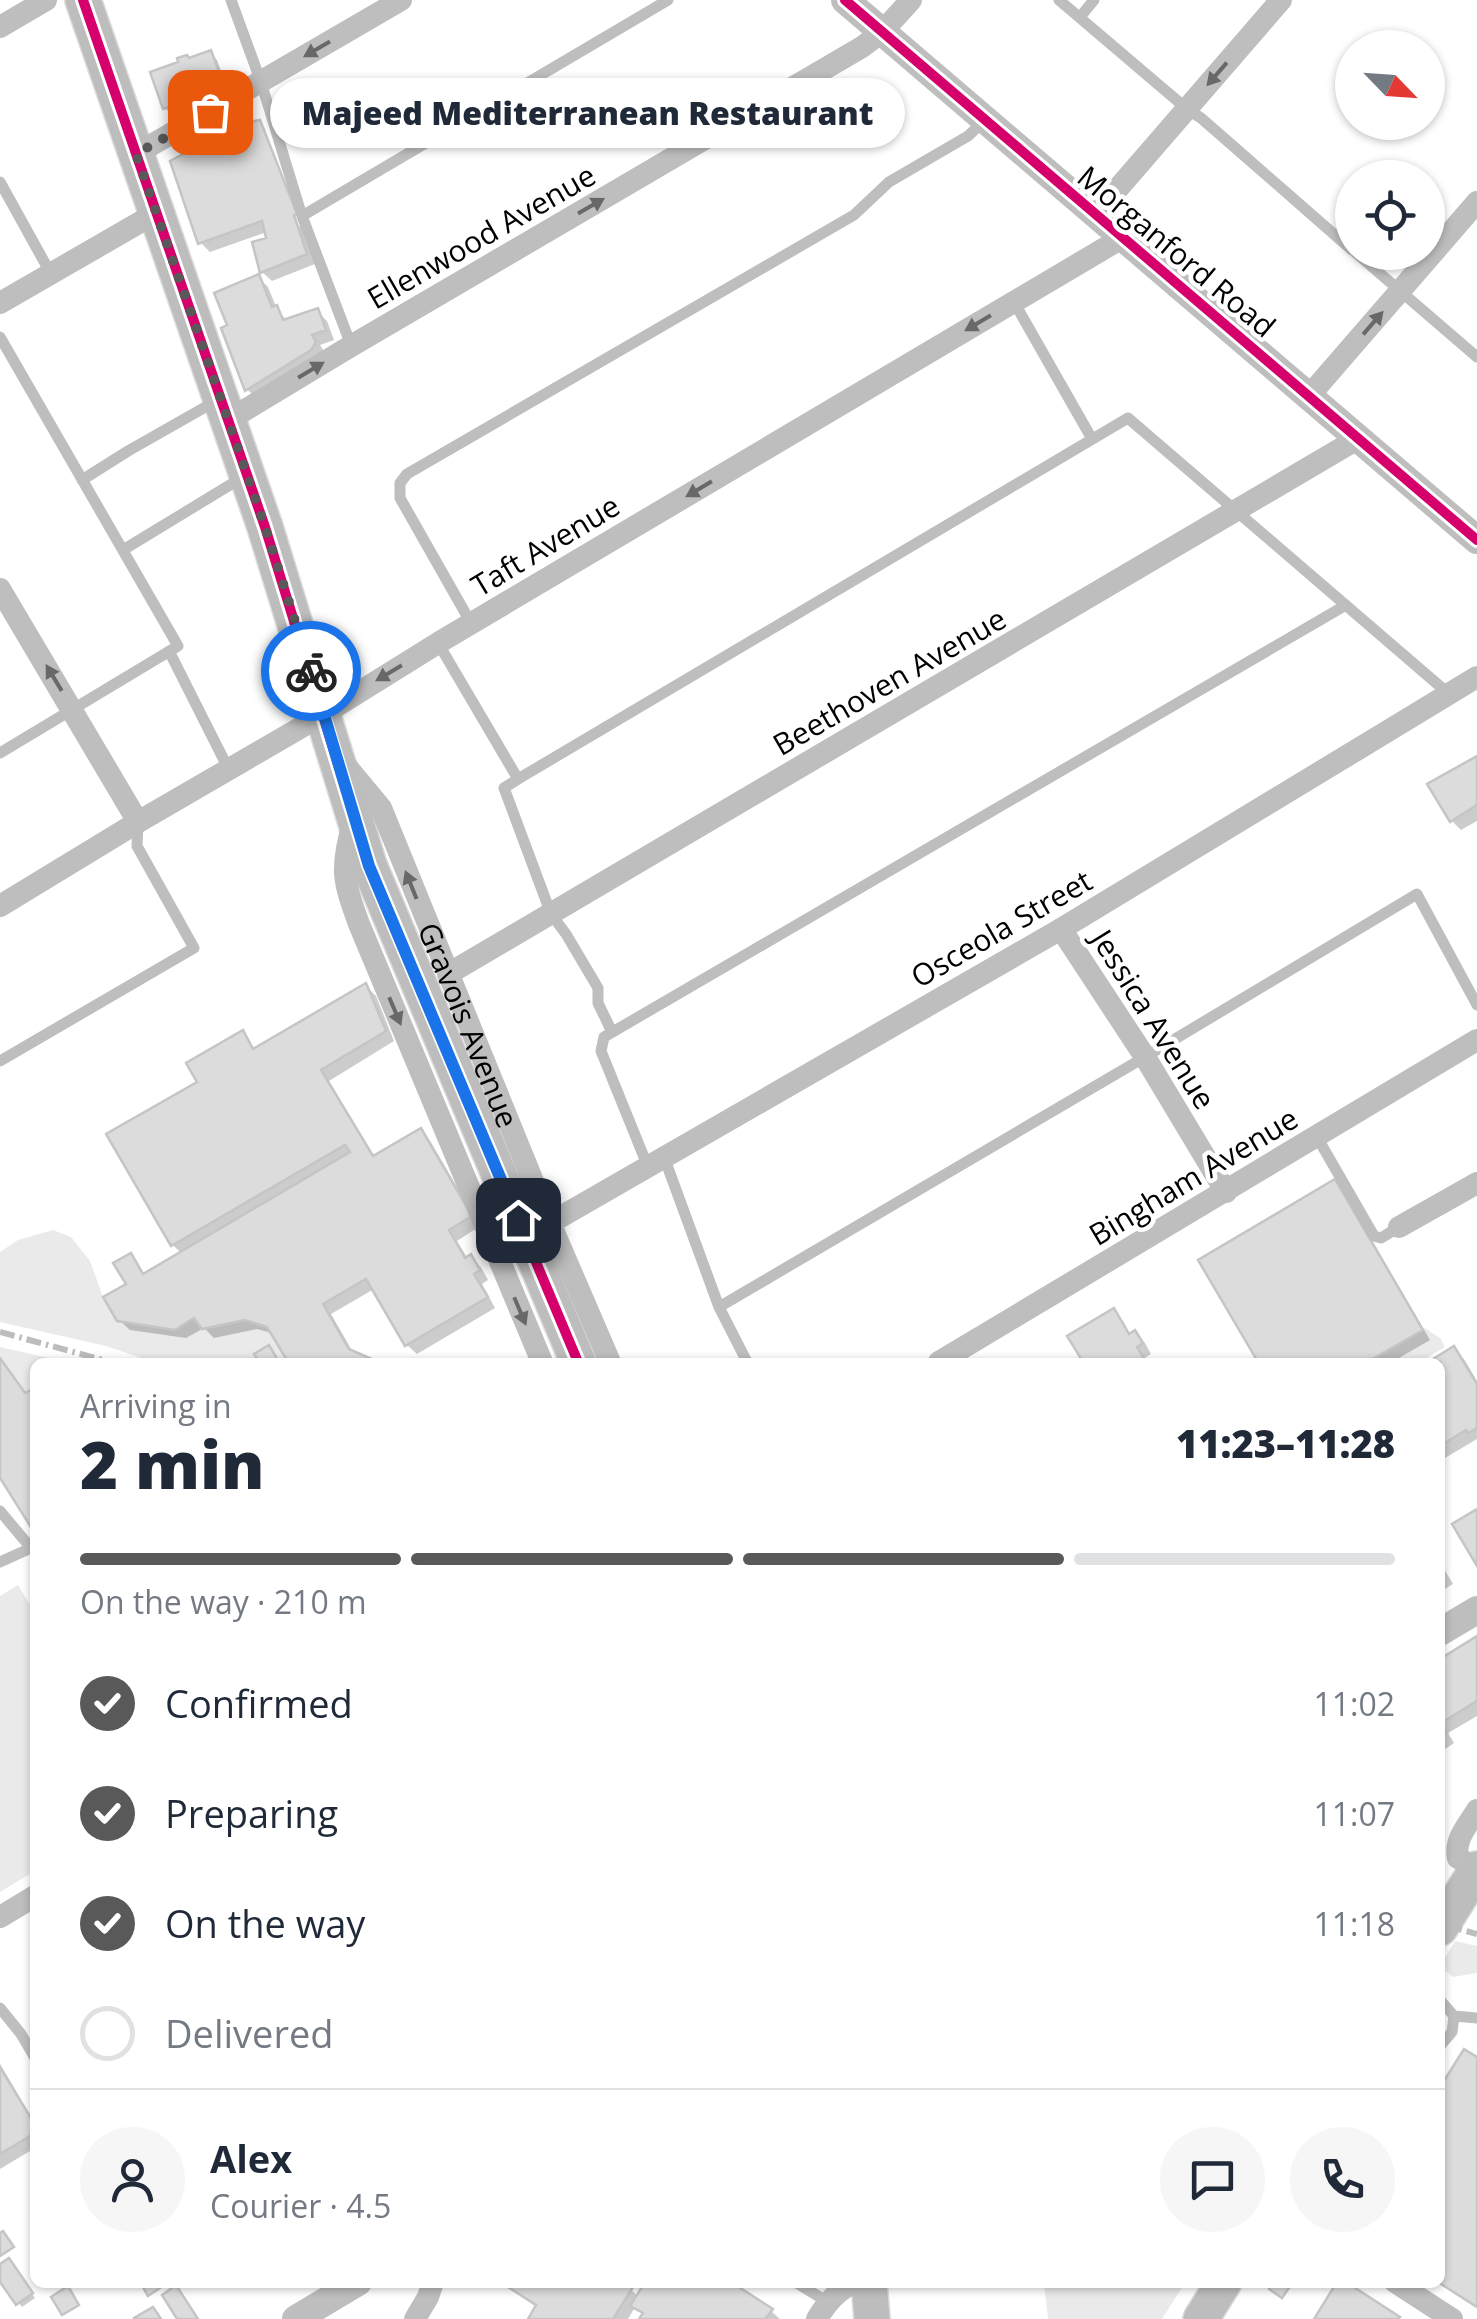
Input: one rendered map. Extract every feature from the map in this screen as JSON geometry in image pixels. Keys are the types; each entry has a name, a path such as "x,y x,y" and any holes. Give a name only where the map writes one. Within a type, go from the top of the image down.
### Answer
{"main road":[{"name":"Gravois Avenue","path":"82,0 247,475 369,866 576,1358"},
{"path":"1445,1918 1471,1865"},
{"path":"869,2288 872,2319"},
{"path":"1201,2319 1220,2288"}],"street":[{"path":"0,27 46,0"},
{"path":"136,154 401,0"},
{"name":"Morganford Road","path":"845,0 1477,540"},
{"name":"Ellenwood Avenue","path":"224,410 351,346 862,48 910,0"},
{"path":"1096,215 1280,0"},
{"path":"1310,396 1477,202"},
{"path":"0,304 156,214"},
{"name":"Taft Avenue","path":"0,906 1122,238"},
{"name":"Beethoven Avenue","path":"448,974 1359,438"},
{"path":"0,589 138,822"},
{"name":"Osceola Street","path":"550,1223 1061,929 1477,677"},
{"name":"Gravois Avenue","path":"336,754 381,808 608,1358"},
{"name":"Gravois Avenue","path":"354,819 343,864 344,883 540,1358"},
{"name":"Jessica Avenue","path":"1061,929 1145,1057 1226,1192"},
{"name":"Bingham Avenue","path":"946,1358 1477,1040"},
{"path":"1399,1227 1477,1182"},
{"path":"1445,1629 1477,1610"},
{"path":"1471,1865 1458,1842 1477,1810"},
{"path":"0,1916 30,1899"},
{"path":"296,2319 348,2288"},
{"path":"415,2319 432,2288"},
{"path":"822,2310 842,2288"},
{"path":"1404,2288 1452,2319"}],"lane":[{"path":"231,0 302,216 351,346"},
{"path":"302,216 668,0"},
{"path":"1060,0 1335,234"},
{"path":"1080,17 1094,0"},
{"path":"471,623 400,498 400,483 408,474 854,215 889,182 968,136 985,120"},
{"path":"0,182 51,274"},
{"path":"1375,270 1477,357"},
{"path":"1014,302 1092,439"},
{"path":"0,337 178,646 0,753"},
{"path":"82,480 224,410"},
{"path":"612,1032 598,1003 598,988 551,914 504,788 1128,418 1449,694"},
{"path":"123,550 247,475"},
{"path":"745,1358 601,1051 604,1037 1346,605"},
{"path":"438,643 518,779"},
{"path":"169,651 228,770"},
{"path":"0,1061 194,948 137,846 138,822"},
{"path":"719,1307 1417,894 1477,1005"},
{"path":"1317,1136 1374,1236 1382,1238 1399,1227"},
{"path":"0,1511 30,1547"},
{"path":"0,1562 30,1552"},
{"path":"1445,2006 1454,2016 1477,2018"},
{"path":"0,2008 30,2049"},
{"path":"1445,2040 1452,2032 1454,2016"},
{"path":"801,2288 822,2310"}],"shaded area":[{"path":"53,1230 71,1237 90,1261 117,1321 176,1330 193,1319 201,1330 245,1321 267,1327 285,1358 141,1358 0,1322 0,1252 18,1240"},
{"path":"1425,1328 1440,1338 1445,1347 1427,1358 1374,1358"},
{"path":"0,1347 49,1358 30,1358 30,1390 25,1392 0,1356"},
{"path":"18,1585 30,1605 30,1874 0,1892 0,1596"},
{"path":"1455,1941 1477,1946 1477,1973 1453,1977 1445,1970 1445,1958"},
{"path":"1045,2288 1182,2288 1162,2319 1048,2319"}],"building":[{"path":"211,50 222,80 195,89 198,97 163,109 150,72 178,62 177,58"},
{"path":"260,120 297,214 294,215 307,254 260,273 252,242 266,238 262,221 198,244 170,161 224,132"},
{"path":"259,274 272,307 277,305 283,320 318,308 326,330 312,335 316,342 311,350 245,391 221,328 227,325 214,293"},
{"path":"1477,756 1477,805 1450,822 1427,784"},
{"path":"366,983 386,1031 321,1070 373,1156 421,1128 472,1216 449,1230 465,1258 471,1254 480,1270 474,1274 488,1297 405,1346 366,1279 323,1304 349,1349 369,1358 286,1358 267,1327 245,1320 202,1329 194,1318 175,1330 117,1321 103,1297 126,1284 113,1263 131,1253 143,1274 350,1152 345,1145 171,1246 106,1134 197,1082 186,1063 243,1030 253,1049"},
{"path":"1335,1179 1423,1330 1374,1358 1256,1358 1198,1260"},
{"path":"1114,1308 1129,1334 1135,1330 1143,1343 1137,1347 1144,1358 1081,1358 1067,1336"},
{"path":"269,1345 277,1358 256,1358 254,1354"},
{"path":"1454,1346 1477,1384 1477,1428 1445,1443 1445,1358 1434,1358"},
{"path":"0,1358 25,1393 30,1390 30,1526 0,1478"},
{"path":"1477,1509 1477,1566 1452,1524"},
{"path":"1477,1636 1477,1701 1445,1721 1445,1656"},
{"path":"1464,2049 1477,2057 1477,2307 1445,2286 1445,2079"},
{"path":"0,2067 30,2117 30,2136 0,2154"},
{"path":"3,2231 14,2247 0,2256 0,2233"},
{"path":"9,2258 33,2293 16,2305 0,2282 0,2264"},
{"path":"69,2288 79,2305 62,2315 51,2297"},
{"path":"143,2288 160,2288 148,2296"},
{"path":"178,2288 198,2319 177,2319 162,2295"},
{"path":"509,2288 632,2288 613,2319 528,2319 536,2305"},
{"path":"641,2288 740,2288 773,2309 765,2319 639,2319 643,2313 630,2306"},
{"path":"1270,2288 1289,2288 1282,2298"},
{"path":"1333,2288 1355,2288 1400,2317 1398,2319 1314,2319"},
{"path":"153,2307 161,2319 134,2318"}],"railway":[{"path":"0,1332 95,1358"},
{"path":"1445,1925 1477,1934"}],"cycle path":[{"path":"83,0 265,527 369,865 576,1358"},
{"path":"845,0 1477,540"}],"way so far":[{"path":"210,112 136,154 311,671"}],"place":[{"name":"Majeed Mediterranean Restaurant","path":"210,112"}],"route":[{"path":"311,671 369,866 518,1220"}]}
